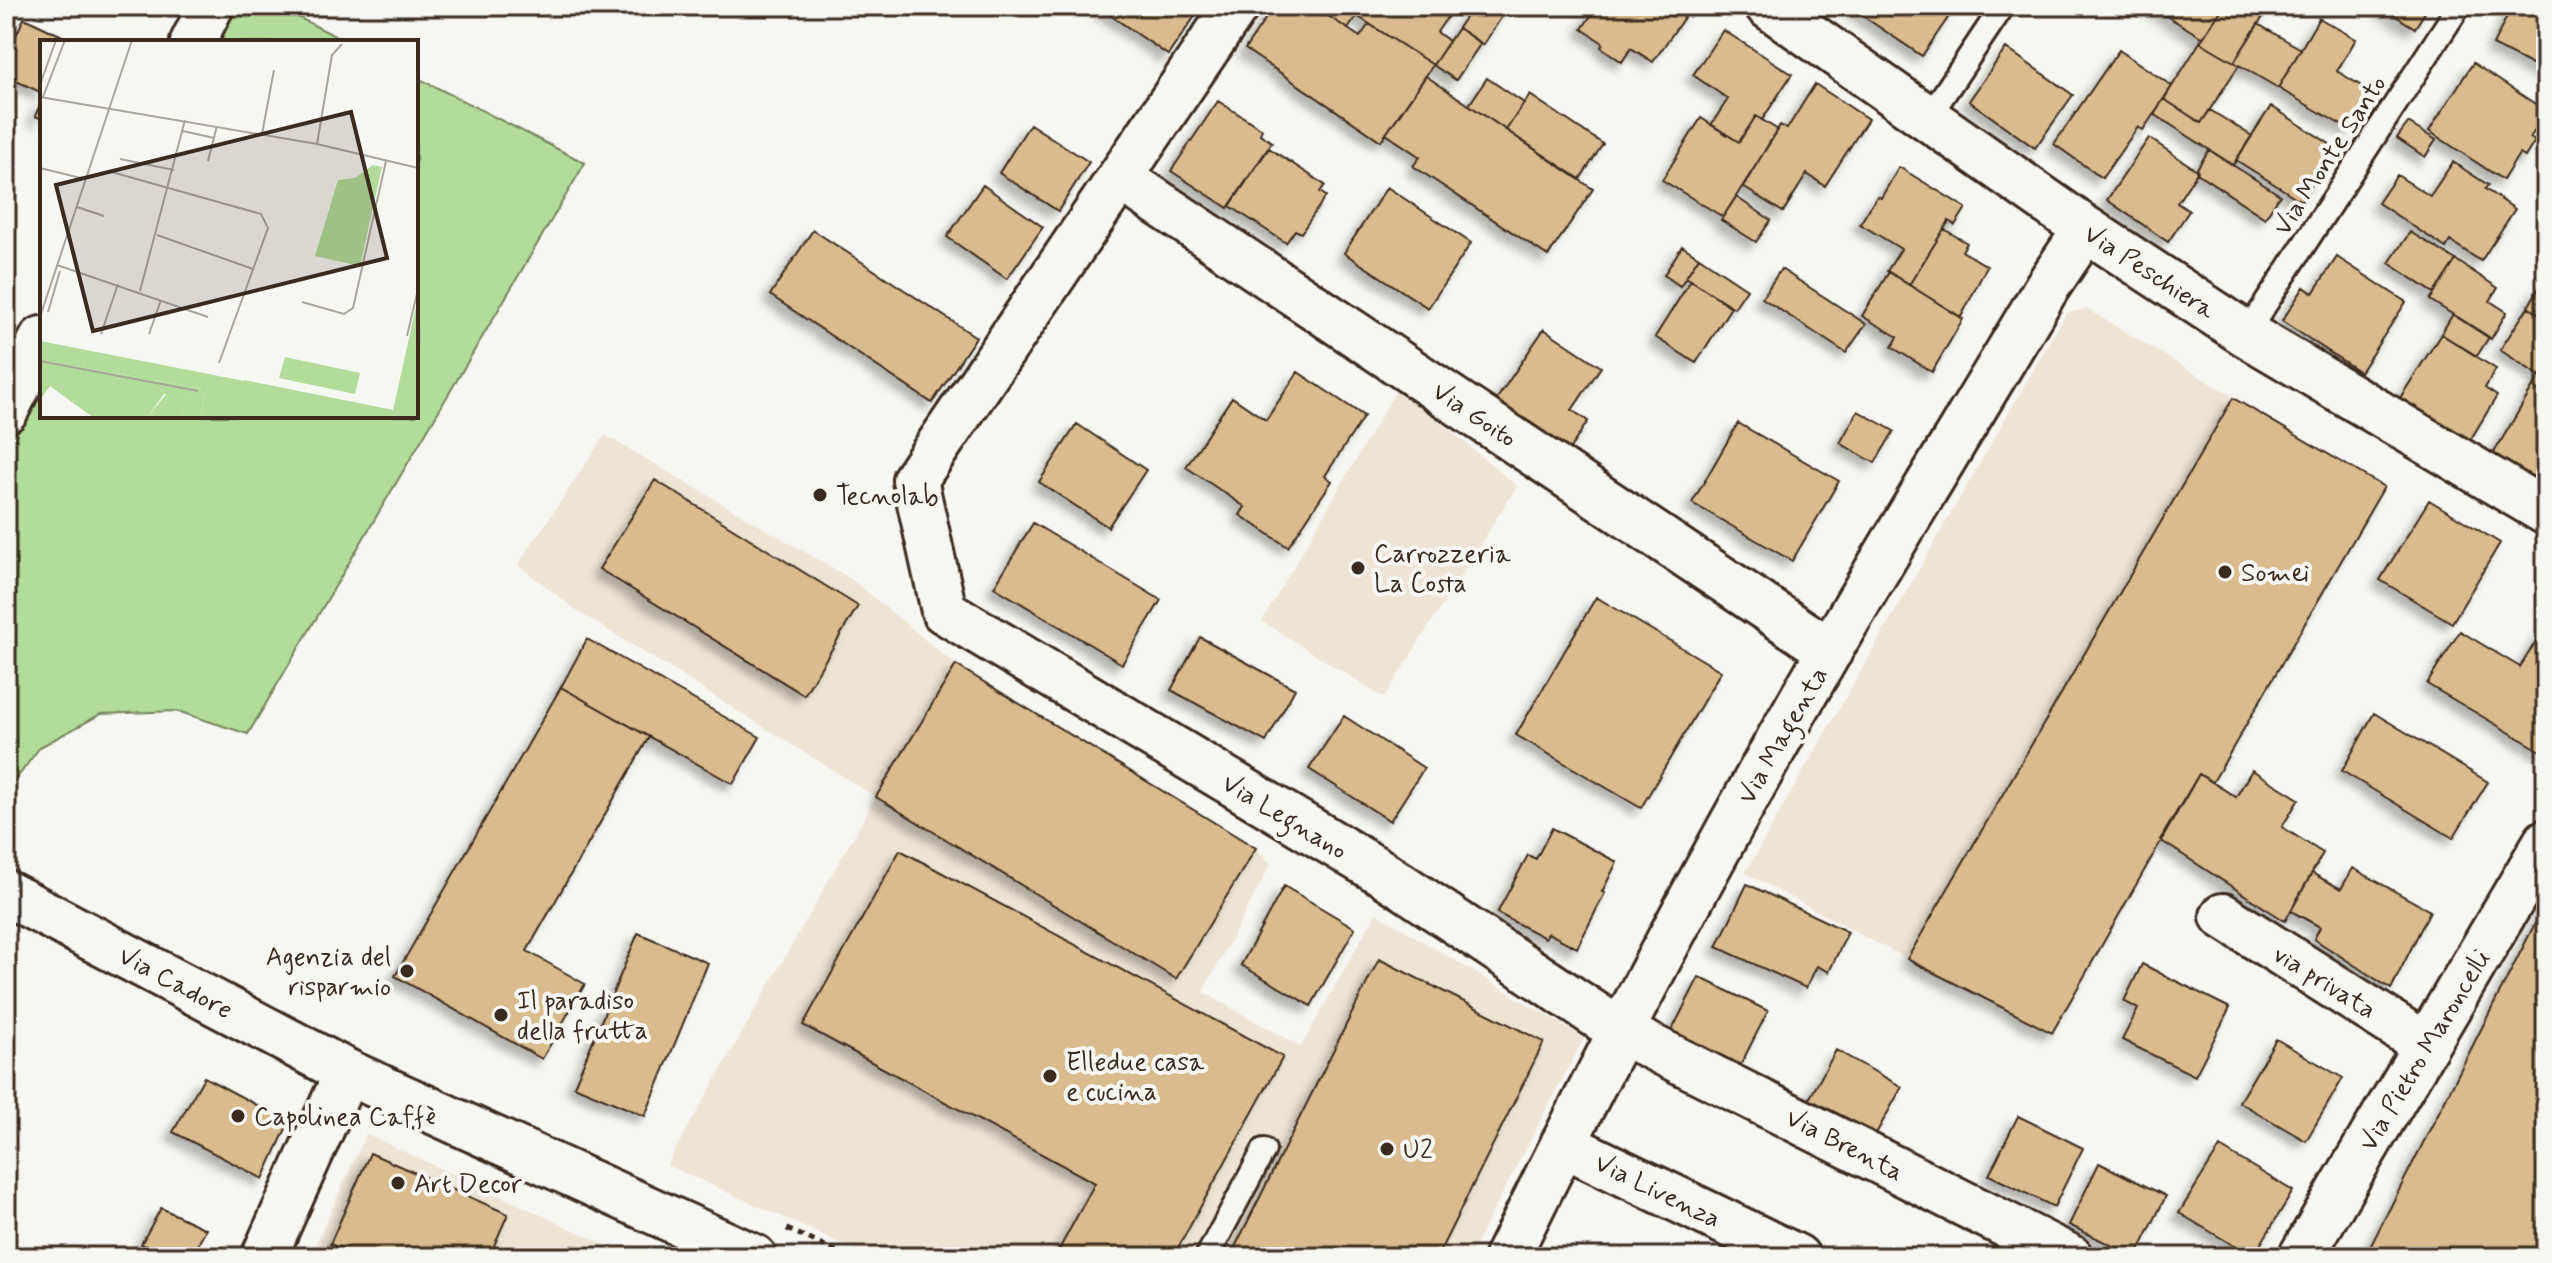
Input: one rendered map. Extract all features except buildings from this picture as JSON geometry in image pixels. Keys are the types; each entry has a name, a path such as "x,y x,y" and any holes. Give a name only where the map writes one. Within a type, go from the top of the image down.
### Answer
{"street":[{"path":"194,40 211,6"},
{"path":"1121,178 1236,6"},
{"name":"Via Peschiera","path":"1768,6 2086,229 2246,334 2546,512"},
{"name":"Via Legnano","path":"1121,178 915,480 944,611 1384,874 1620,1031"},
{"name":"Via Goito","path":"1121,178 1830,651"},
{"name":"Via Magenta","path":"1507,1257 1620,1031 1830,651 2047,287 2086,229"},
{"path":"6,410 40,343"},
{"name":"Via Pietro Maroncelli","path":"2307,1255 2546,842"},
{"name":"Via Cadore","path":"6,893 347,1072 754,1257"},
{"name":"via privata","path":"2223,916 2426,1045"},
{"name":"Via Brenta","path":"1620,1031 2070,1257"},
{"path":"264,1257 347,1072"},
{"name":"Via Livenza","path":"1563,1144 1797,1257"}],"lane":[{"path":"1928,118 2003,6"},
{"name":"Via Monte Santo","path":"2246,334 2459,6"},
{"path":"1207,1257 1264,1150"}],"shaded area":[{"path":"2087,309 2384,487 2213,782 2199,774 1907,959 1745,873 2066,313"},
{"path":"1398,387 1517,486 1384,698 1262,621"},
{"path":"605,435 851,579 956,665 1256,848 1271,864 1203,992 1301,1047 1376,913 1584,1038 1469,1257 871,1257 667,1165 876,797 579,612 518,565"},
{"path":"366,1134 632,1257 310,1257"}],"green space":[{"path":"232,6 276,6 343,40 215,40"},
{"path":"418,78 585,163 248,734 177,711 101,714 40,747 14,782 6,777 6,454 40,387 40,418 418,418"}],"place":[{"name":"Tecnolab","path":"820,495"},
{"name":"Carrozzeria La Costa","path":"1358,568"},
{"name":"Somei","path":"2225,572"},
{"name":"Agenzia del risparmio","path":"407,971"},
{"name":"Il paradiso della frutta","path":"501,1015"},
{"name":"Elledue casa e cucina","path":"1050,1076"},
{"name":"Capolinea Caffè","path":"238,1116"},
{"name":"U2","path":"1387,1149"},
{"name":"Art Decor","path":"398,1183"}]}
